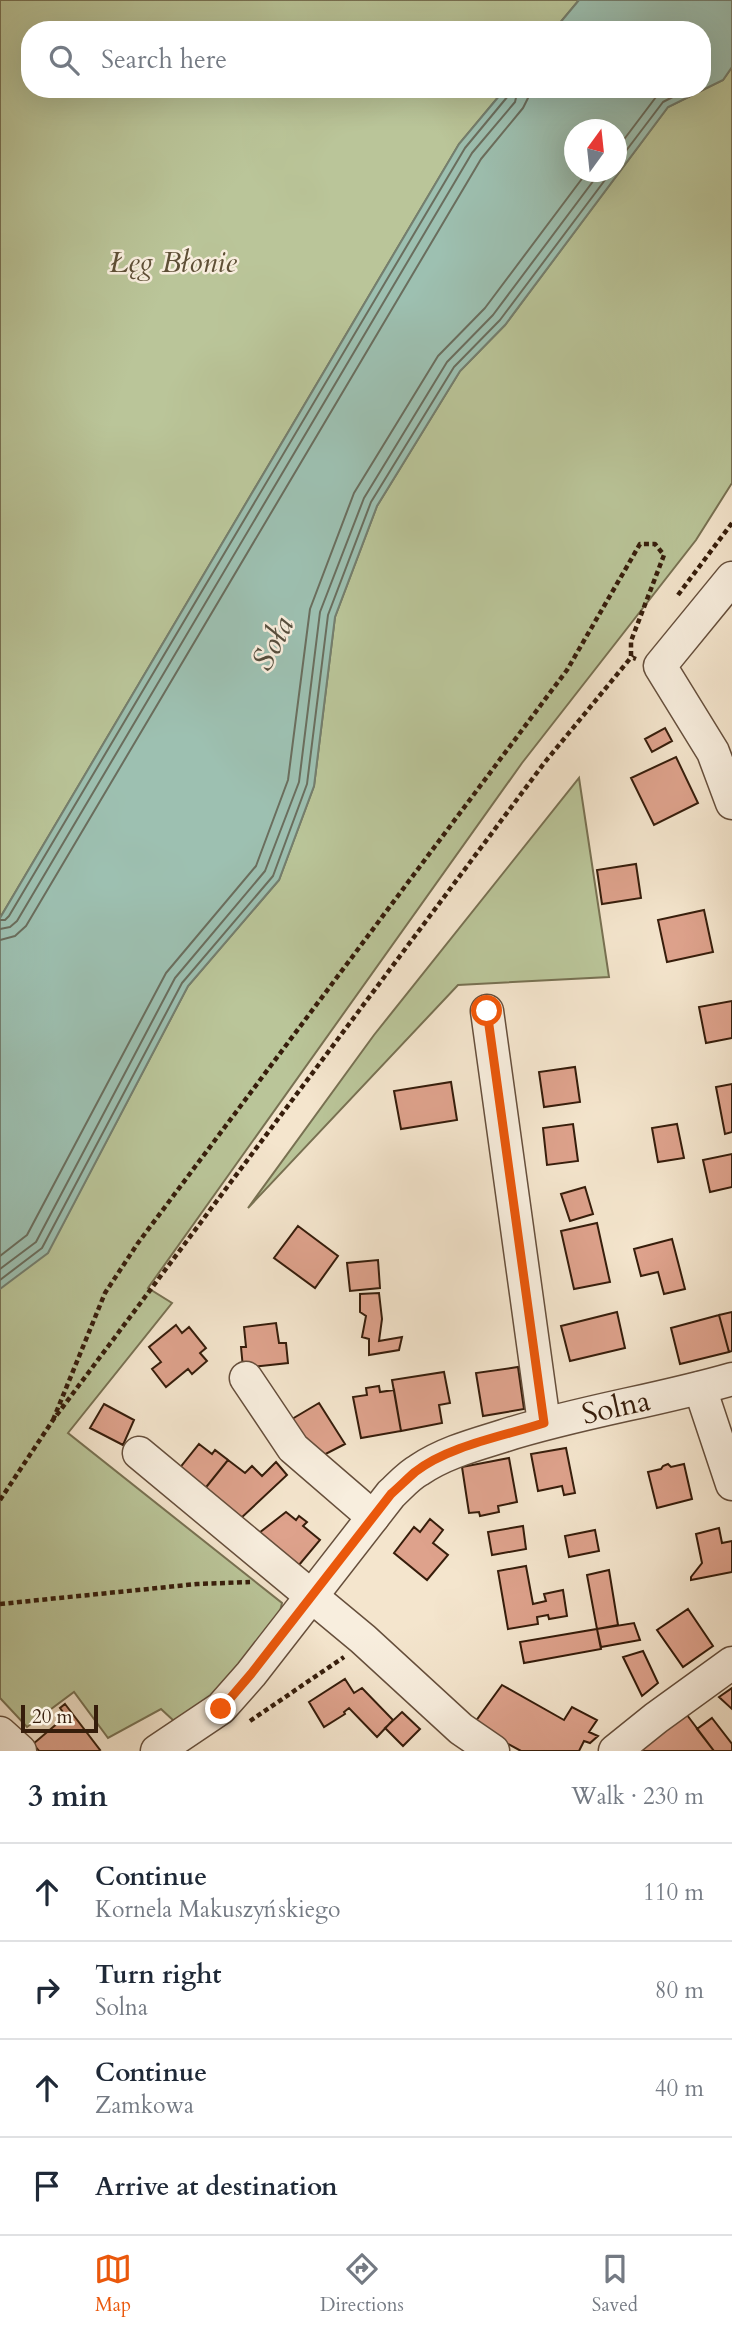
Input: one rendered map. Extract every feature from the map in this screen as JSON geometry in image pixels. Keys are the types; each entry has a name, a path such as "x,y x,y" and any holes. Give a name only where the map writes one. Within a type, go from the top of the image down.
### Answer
{"street":[{"path":"732,578 660,666 713,752 732,803"},
{"path":"487,1011 544,1423"},
{"path":"246,1378 293,1448 373,1517"},
{"name":"Solna","path":"157,1751 221,1709 251,1674 302,1587 416,1471 440,1458 544,1423 732,1379"},
{"path":"700,1388 732,1484"},
{"path":"139,1453 363,1639 452,1740 493,1751"},
{"path":"615,1751 732,1663"},
{"path":"0,1733 20,1751"}],"path":[{"path":"678,595 732,523"},
{"path":"53,1420 105,1293 138,1243 567,670 640,544 655,544 664,555 631,641 631,657"},
{"path":"0,1500 53,1420 545,762 639,647"},
{"path":"0,1604 197,1584 302,1587"},
{"path":"243,1725 350,1653"}],"green space":[{"name":"Łęg Błonie","path":"0,0 579,0 562,21 21,21 21,98 497,98 459,144 0,918"},
{"path":"732,67 732,483 696,540 522,763 148,1288 172,1303 68,1433 282,1603 279,1616 219,1690 175,1722 161,1709 108,1738 74,1692 27,1727 0,1698 0,1197 58,1233 188,986 279,880 314,786 335,617 377,506 460,371 505,325 612,182 627,182 627,162 668,107 686,98 711,98 711,86 723,80"},
{"path":"579,778 609,977 458,985 248,1208 374,1035"}],"water":[{"path":"579,0 732,0 732,67 723,80 711,86 711,21 562,21"},
{"name":"Soła","path":"497,98 686,98 668,107 627,162 627,119 564,119 564,182 612,182 505,325 460,371 377,506 335,617 314,786 279,880 188,986 48,1253 0,1289 0,918 459,144"}],"building":[{"path":"665,728 672,741 652,752 645,739"},
{"path":"676,757 698,803 654,825 631,778"},
{"path":"636,864 641,898 602,904 597,870"},
{"path":"704,910 713,952 667,962 658,920"},
{"path":"732,1001 732,1038 706,1043 699,1007"},
{"path":"575,1067 580,1102 544,1107 539,1072"},
{"path":"451,1082 457,1120 401,1129 394,1091"},
{"path":"732,1084 732,1132 725,1134 716,1087"},
{"path":"573,1124 578,1161 547,1165 543,1128"},
{"path":"677,1124 684,1158 658,1162 652,1128"},
{"path":"732,1154 732,1187 710,1192 703,1160"},
{"path":"585,1187 593,1214 570,1221 561,1194"},
{"path":"597,1223 610,1282 574,1289 561,1231"},
{"path":"298,1226 338,1256 315,1288 274,1258"},
{"path":"672,1239 685,1289 664,1294 658,1272 641,1276 634,1249"},
{"path":"378,1260 380,1288 350,1291 347,1263"},
{"path":"379,1293 382,1319 379,1341 402,1337 399,1350 369,1355 369,1339 362,1337 366,1316 360,1312 360,1294"},
{"path":"617,1312 625,1348 570,1361 561,1326"},
{"path":"732,1312 732,1351 729,1352 719,1315"},
{"path":"719,1315 729,1352 680,1364 671,1328"},
{"path":"276,1323 279,1343 286,1343 288,1363 243,1368 241,1347 246,1347 244,1327"},
{"path":"176,1325 182,1333 189,1327 206,1348 200,1353 207,1361 192,1374 188,1369 166,1387 152,1369 161,1362 149,1347"},
{"path":"518,1367 524,1409 483,1416 476,1373"},
{"path":"444,1372 450,1403 439,1405 442,1423 401,1431 392,1380"},
{"path":"379,1386 380,1392 394,1390 401,1431 361,1438 353,1397 367,1395 366,1388"},
{"path":"319,1403 345,1444 314,1460 287,1422"},
{"path":"104,1404 134,1420 123,1445 90,1428"},
{"path":"199,1444 212,1454 215,1450 228,1460 203,1491 179,1469"},
{"path":"566,1448 575,1493 564,1495 562,1486 538,1491 531,1454"},
{"path":"509,1458 517,1502 498,1506 499,1512 480,1516 479,1512 469,1513 462,1467"},
{"path":"228,1460 245,1473 252,1466 262,1476 276,1462 287,1475 239,1520 203,1491"},
{"path":"668,1464 671,1467 684,1464 692,1499 657,1508 648,1472"},
{"path":"286,1512 296,1520 299,1516 307,1522 303,1526 320,1540 299,1565 259,1533"},
{"path":"430,1519 443,1530 433,1543 448,1555 427,1580 394,1553 414,1527 420,1532"},
{"path":"523,1526 526,1549 492,1555 488,1532"},
{"path":"719,1528 722,1543 732,1541 732,1572 691,1580 702,1563 696,1534"},
{"path":"595,1530 599,1551 569,1557 565,1536"},
{"path":"526,1566 533,1604 546,1601 544,1594 563,1590 567,1616 549,1619 548,1615 537,1617 538,1624 508,1629 498,1571"},
{"path":"609,1570 618,1625 597,1629 587,1575"},
{"path":"688,1609 713,1646 683,1667 657,1630"},
{"path":"634,1623 640,1640 601,1647 597,1629"},
{"path":"597,1629 601,1649 524,1663 520,1642"},
{"path":"643,1651 658,1683 642,1696 623,1657"},
{"path":"345,1679 354,1693 362,1688 393,1720 377,1737 349,1708 345,1714 324,1727 309,1702"},
{"path":"502,1685 564,1720 572,1707 597,1720 589,1732 598,1736 590,1743 584,1741 579,1751 521,1751 473,1725"},
{"path":"732,1688 732,1709 719,1697"},
{"path":"65,1704 100,1750 39,1751 33,1744 66,1716 60,1708"},
{"path":"402,1712 420,1729 403,1746 385,1728"},
{"path":"687,1715 714,1751 637,1751"},
{"path":"712,1718 732,1744 732,1751 714,1751 697,1729"}],"route":[{"path":"221,1709 391,1494 416,1471 469,1446 544,1423 487,1011"}]}
